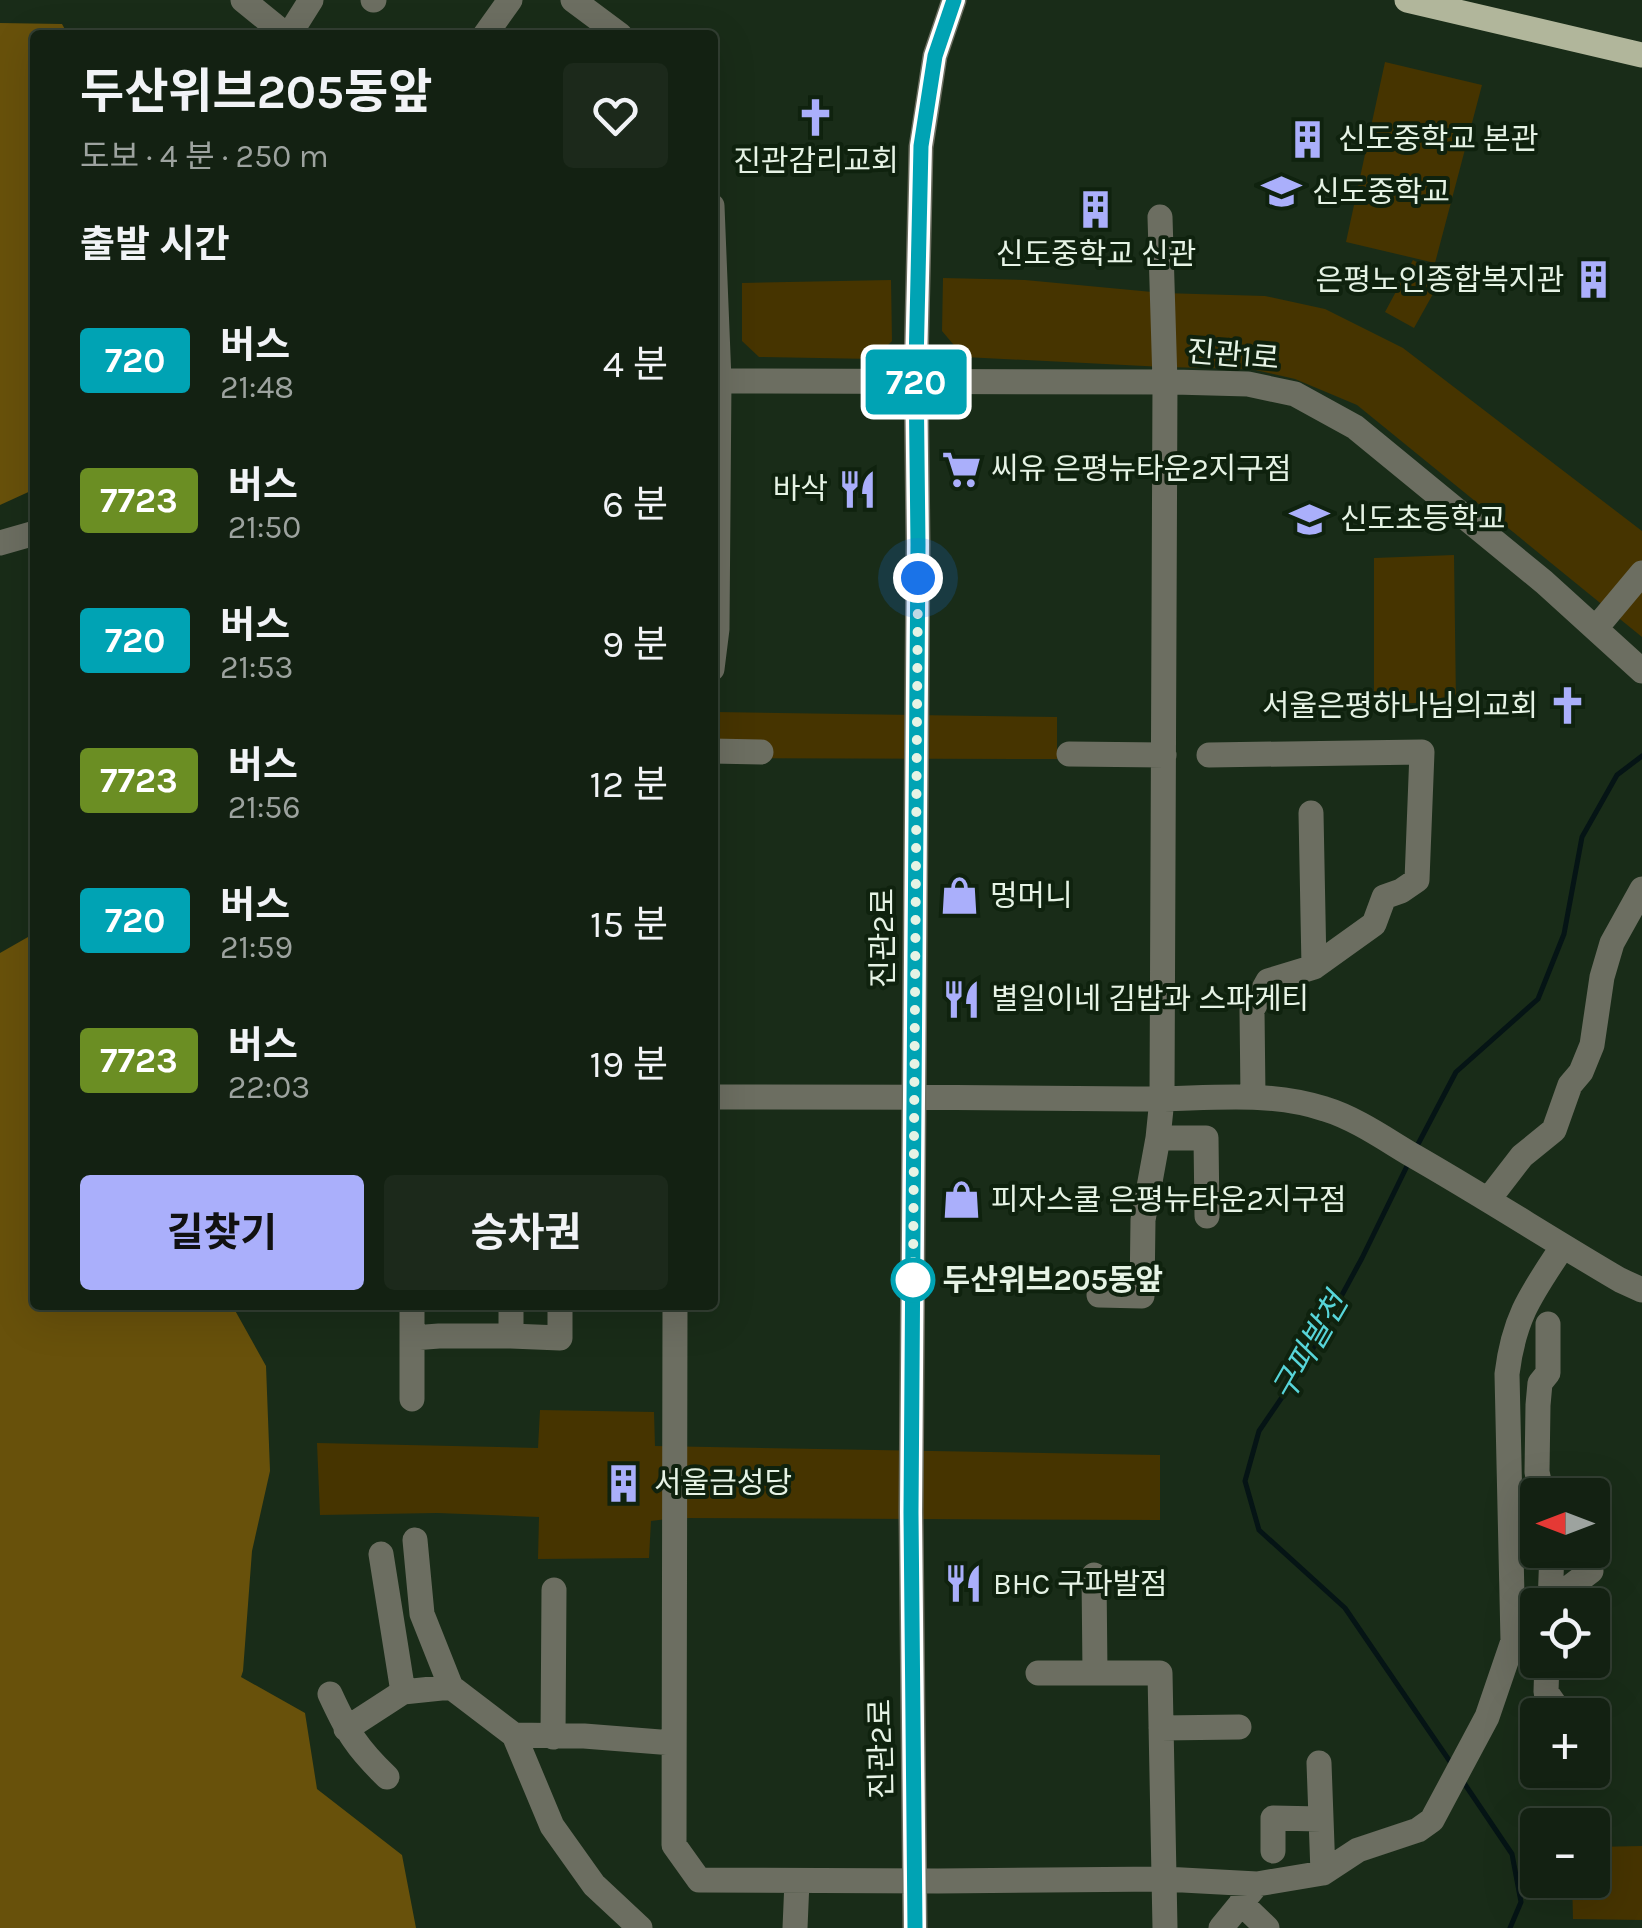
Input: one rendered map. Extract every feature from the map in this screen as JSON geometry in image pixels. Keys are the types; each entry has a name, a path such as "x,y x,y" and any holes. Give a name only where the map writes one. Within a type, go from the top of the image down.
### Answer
{"main road":[{"path":"1407,0 1642,55"}],"street":[{"path":"243,0 282,30"},
{"path":"291,30 311,0"},
{"path":"489,30 510,0"},
{"path":"574,0 613,30"},
{"name":"진관2로","path":"916,1928 911,1520 916,380 921,146 935,56 954,0"},
{"path":"1098,1294 1142,1296 1143,1220 1162,1099 1165,382 1160,217"},
{"name":"진관1로","path":"718,381 1165,382 1248,384 1295,394 1356,427 1544,582 1642,671"},
{"path":"0,544 30,535"},
{"path":"1596,628 1642,573"},
{"path":"718,751 761,752"},
{"path":"1209,755 1422,752 1417,880 1384,897 1374,924 1314,967 1268,981 1252,1010 1253,1096"},
{"path":"1069,754 1164,755"},
{"path":"1311,813 1314,967"},
{"path":"1488,1200 1522,1156 1554,1130 1570,1085 1581,1072 1592,1045 1602,977 1612,943 1642,889"},
{"path":"718,1098 753,1107 915,1096 1290,1099 1330,1110 1370,1131 1642,1290"},
{"path":"1158,1138 1206,1138 1207,1216"},
{"path":"1221,1928 1249,1894 1294,1876 1323,1873 1358,1850 1418,1830 1432,1820 1487,1717 1513,1641 1507,1374 1511,1343 1525,1305 1563,1246"},
{"path":"412,1310 412,1399"},
{"path":"511,1310 511,1336"},
{"path":"413,1338 560,1338 560,1310"},
{"path":"675,1310 674,1845 700,1880 1164,1879 1249,1894"},
{"path":"1538,1478 1538,1405 1540,1382 1548,1374 1548,1324"},
{"path":"1507,1374 1548,1374"},
{"path":"415,1540 422,1614 451,1688 514,1736 552,1826 594,1886 640,1928"},
{"path":"381,1554 404,1692"},
{"path":"1570,1588 1591,1571 1588,1568"},
{"path":"1094,1575 1096,1673"},
{"path":"553,1737 554,1590"},
{"path":"1038,1673 1160,1673 1164,1928"},
{"path":"346,1729 404,1692 451,1688"},
{"path":"330,1694 360,1751 387,1777"},
{"path":"1161,1728 1239,1728"},
{"path":"514,1736 584,1736 672,1743"},
{"path":"1319,1763 1323,1873"},
{"path":"1273,1850 1273,1818 1321,1819"},
{"path":"795,1928 797,1882"},
{"path":"1249,1894 1267,1928"}],"shaded area":[{"path":"0,23 62,24 65,30 30,30 30,491 0,505"},
{"path":"1385,62 1482,85 1435,263 1346,242"},
{"path":"1413,260 1443,276 1414,328 1385,312"},
{"path":"943,278 1265,296 1325,309 1403,348 1642,531 1642,637 1357,405 1295,379 1251,369 964,357 942,331"},
{"path":"891,280 892,341 874,359 759,357 742,341 742,283"},
{"path":"1454,555 1456,702 1374,704 1374,558"},
{"path":"718,712 1057,717 1057,759 718,758"},
{"path":"30,936 30,1310 235,1310 266,1366 270,1471 252,1551 241,1677 305,1713 317,1789 402,1855 416,1928 0,1928 0,953"},
{"path":"540,1410 654,1412 655,1446 1160,1455 1160,1520 675,1518 651,1521 649,1558 538,1559 539,1517 437,1513 320,1515 317,1443 538,1448"},
{"path":"1642,1846 1642,1920 1573,1919 1572,1898 1610,1898 1610,1847"}],"waterway":[{"name":"구파발천","path":"1416,1148 1456,1072 1538,999 1564,934 1582,837 1617,775 1642,756"},
{"name":"구파발천","path":"1409,1162 1304,1365 1259,1431 1245,1481 1259,1530 1345,1608 1453,1766"},
{"name":"구파발천","path":"1462,1780 1512,1854 1521,1902 1510,1928"}],"bus line":[{"name":"720","path":"915,1928 911,1513 916,366 921,146 935,56 954,0"}],"place":[{"name":"진관감리교회","path":"816,117"},
{"name":"신도중학교 본관","path":"1308,139"},
{"name":"신도중학교","path":"1282,192"},
{"name":"신도중학교 신관","path":"1096,210"},
{"name":"은평노인종합복지관","path":"1594,280"},
{"name":"씨유 은평뉴타운2지구점","path":"961,469"},
{"name":"바삭","path":"858,489"},
{"name":"신도초등학교","path":"1310,519"},
{"name":"서울은평하나님의교회","path":"1568,706"},
{"name":"멍머니","path":"960,896"},
{"name":"별일이네 김밥과 스파게티","path":"961,999"},
{"name":"피자스쿨 은평뉴타운2지구점","path":"961,1200"},
{"name":"두산위브205동앞","path":"913,1280"},
{"name":"서울금성당","path":"624,1483"},
{"name":"BHC 구파발점","path":"963,1584"}],"route":[{"path":"913,1280 918,578"}]}
